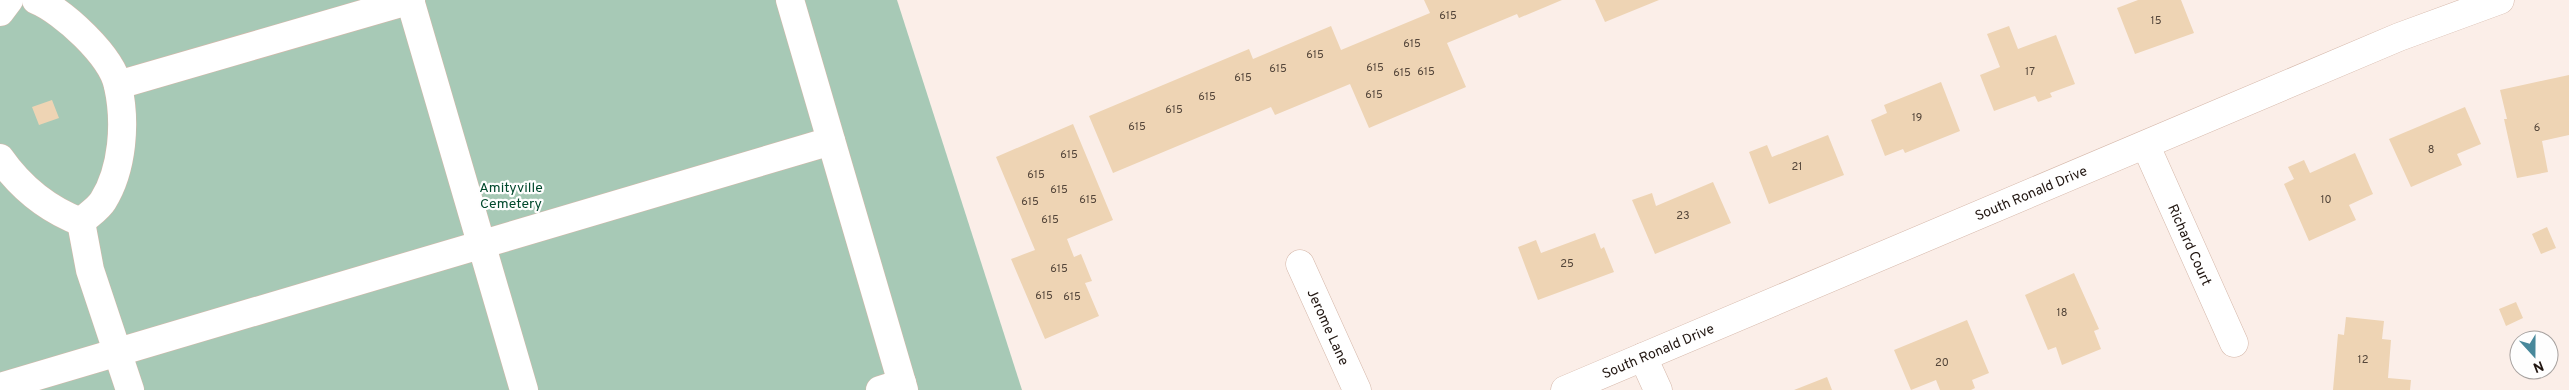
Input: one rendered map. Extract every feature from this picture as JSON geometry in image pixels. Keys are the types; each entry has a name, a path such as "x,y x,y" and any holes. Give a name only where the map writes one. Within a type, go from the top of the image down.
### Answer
{"street":[{"path":"0,12 9,0"},
{"path":"36,0 51,6 76,26 110,67 118,85 122,127 118,170 102,202 81,222"},
{"path":"118,85 410,0 524,390"},
{"path":"790,0 832,141 896,388"},
{"name":"South Ronald Drive","path":"1565,390 2146,146 2399,37 2500,0"},
{"path":"0,387 832,141"},
{"name":"Richard Court","path":"2146,146 2234,343"},
{"path":"0,158 9,171 38,200 58,213 81,222"},
{"path":"81,222 90,270 130,390"},
{"name":"Jerome Lane","path":"1300,264 1357,390"},
{"path":"1643,357 1658,390"}],"green space":[{"name":"Amityville Cemetery","path":"0,0 897,0 1022,390 0,390"}],"building":[{"path":"1424,0 1562,0 1519,18 1517,14 1447,43 1466,87 1369,128 1350,84 1275,115 1271,107 1113,173 1089,116 1249,49 1253,59 1331,26 1341,50 1430,13"},
{"path":"1595,0 1659,0 1605,22"},
{"path":"2138,0 2181,0 2194,33 2135,54 2117,8"},
{"path":"2009,26 2018,49 2056,35 2075,84 2050,93 2052,97 2038,102 2035,96 1994,111 1980,75 2000,67 1987,34"},
{"path":"2569,75 2569,135 2542,141 2548,172 2517,178 2504,119 2507,119 2500,90"},
{"path":"1941,82 1960,131 1905,153 1903,149 1885,156 1871,120 1887,113 1884,105"},
{"path":"52,100 59,118 39,125 32,107"},
{"path":"2465,107 2481,144 2457,154 2462,165 2411,187 2389,139"},
{"path":"1073,124 1113,220 1067,239 1074,257 1081,254 1092,281 1085,283 1099,316 1045,339 1011,259 1035,250 996,157"},
{"path":"1828,135 1844,175 1769,204 1749,152 1767,145 1772,157"},
{"path":"2355,153 2373,194 2349,205 2356,220 2309,241 2284,184 2294,179 2288,167 2304,160 2310,173"},
{"path":"1713,182 1731,223 1655,254 1632,200 1652,193 1656,206"},
{"path":"2547,227 2556,248 2541,254 2532,234"},
{"path":"1595,233 1601,249 1604,247 1614,272 1538,300 1518,247 1536,240 1541,253"},
{"path":"2074,273 2099,329 2094,331 2101,349 2062,365 2056,347 2048,350 2025,295"},
{"path":"2516,302 2523,318 2506,326 2499,309"},
{"path":"2346,317 2384,321 2382,339 2391,340 2388,378 2411,380 2410,390 2333,390 2338,334 2344,335"},
{"path":"1967,320 1989,373 1972,380 1975,388 1971,390 1940,390 1936,380 1911,390 1894,350"},
{"path":"1827,377 1832,390 1794,390"}]}
